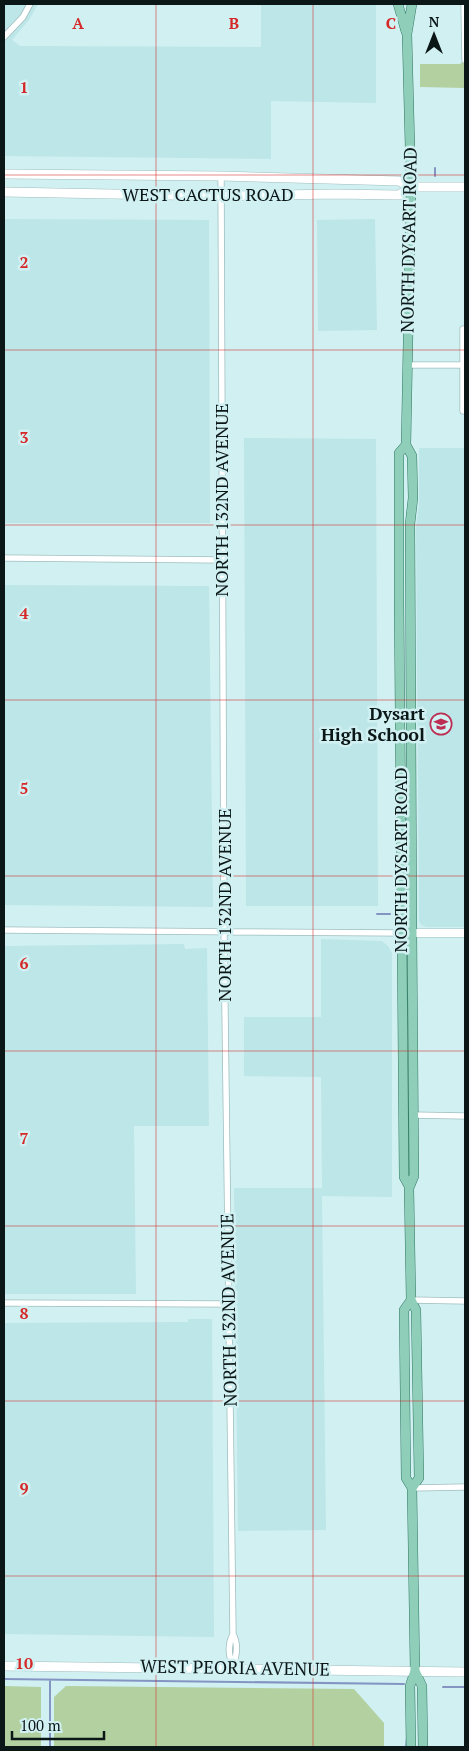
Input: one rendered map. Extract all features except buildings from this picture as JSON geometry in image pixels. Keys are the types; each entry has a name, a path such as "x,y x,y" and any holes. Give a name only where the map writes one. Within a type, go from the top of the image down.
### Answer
{"main road":[{"name":"NORTH DYSART ROAD","path":"398,4 407,34"},
{"name":"NORTH DYSART ROAD","path":"411,1747 410,1686 415,1671 412,1488 406,1478 404,1310 410,1300 409,1186 414,1176 410,524 413,498 412,456 406,445 411,187 407,34 412,4"},
{"name":"WEST CACTUS ROAD","path":"4,174 221,176 399,181 411,187 465,187"},
{"name":"WEST CACTUS ROAD","path":"4,192 221,196 399,195 411,187"},
{"name":"NORTH DYSART ROAD","path":"406,445 399,453 399,489 403,1116 404,1177 409,1186"},
{"path":"399,489 404,481 405,467 412,456"},
{"name":"WEST PEORIA AVENUE","path":"4,1666 465,1672"},
{"name":"NORTH DYSART ROAD","path":"415,1671 422,1686 423,1747"}],"street":[{"path":"4,37 23,17 30,4"},
{"path":"464,4 465,60"},
{"name":"NORTH 132ND AVENUE","path":"221,176 224,932 233,1634 237,1640 237,1652 233,1668"},
{"path":"464,330 464,411"},
{"path":"408,365 463,365"},
{"path":"4,558 223,560"},
{"path":"4,930 465,933"},
{"path":"403,1116 465,1116"},
{"path":"410,1300 465,1301"},
{"path":"4,1303 229,1304"},
{"path":"412,1488 465,1487"}],"shaded area":[{"path":"4,4 38,4 29,20 12,40 20,46 261,47 261,4 376,4 376,103 271,101 271,159 4,156"},
{"path":"4,219 209,220 210,523 4,523"},
{"path":"375,219 377,330 318,331 317,220"},
{"path":"244,438 376,439 378,906 246,906"},
{"name":"Dysart High School","path":"419,448 465,448 465,927 426,927 421,925 419,921 416,527 419,503"},
{"path":"4,585 209,586 213,907 4,905"},
{"path":"321,939 382,941 392,953 392,1197 322,1196 326,1530 238,1531 234,1188 322,1188 321,1077 244,1076 244,1017 321,1017"},
{"path":"184,944 185,949 207,948 209,1126 134,1126 136,1294 4,1294 4,946"},
{"path":"188,1319 212,1319 214,1637 4,1634 4,1323 188,1322"}],"green space":[{"path":"462,62 465,64 465,88 420,87 420,64 460,64"},
{"path":"4,1686 41,1687 41,1747 4,1747"},
{"path":"66,1686 354,1689 384,1723 384,1747 54,1747 54,1697"}],"waterway":[{"path":"435,168 435,176"},
{"path":"377,914 390,914"},
{"path":"4,1679 404,1684"},
{"path":"50,1680 50,1747"},
{"path":"443,1687 465,1687"},
{"path":"406,1747 407,1737"}],"place":[{"name":"Dysart High School","path":"441,724"}]}
